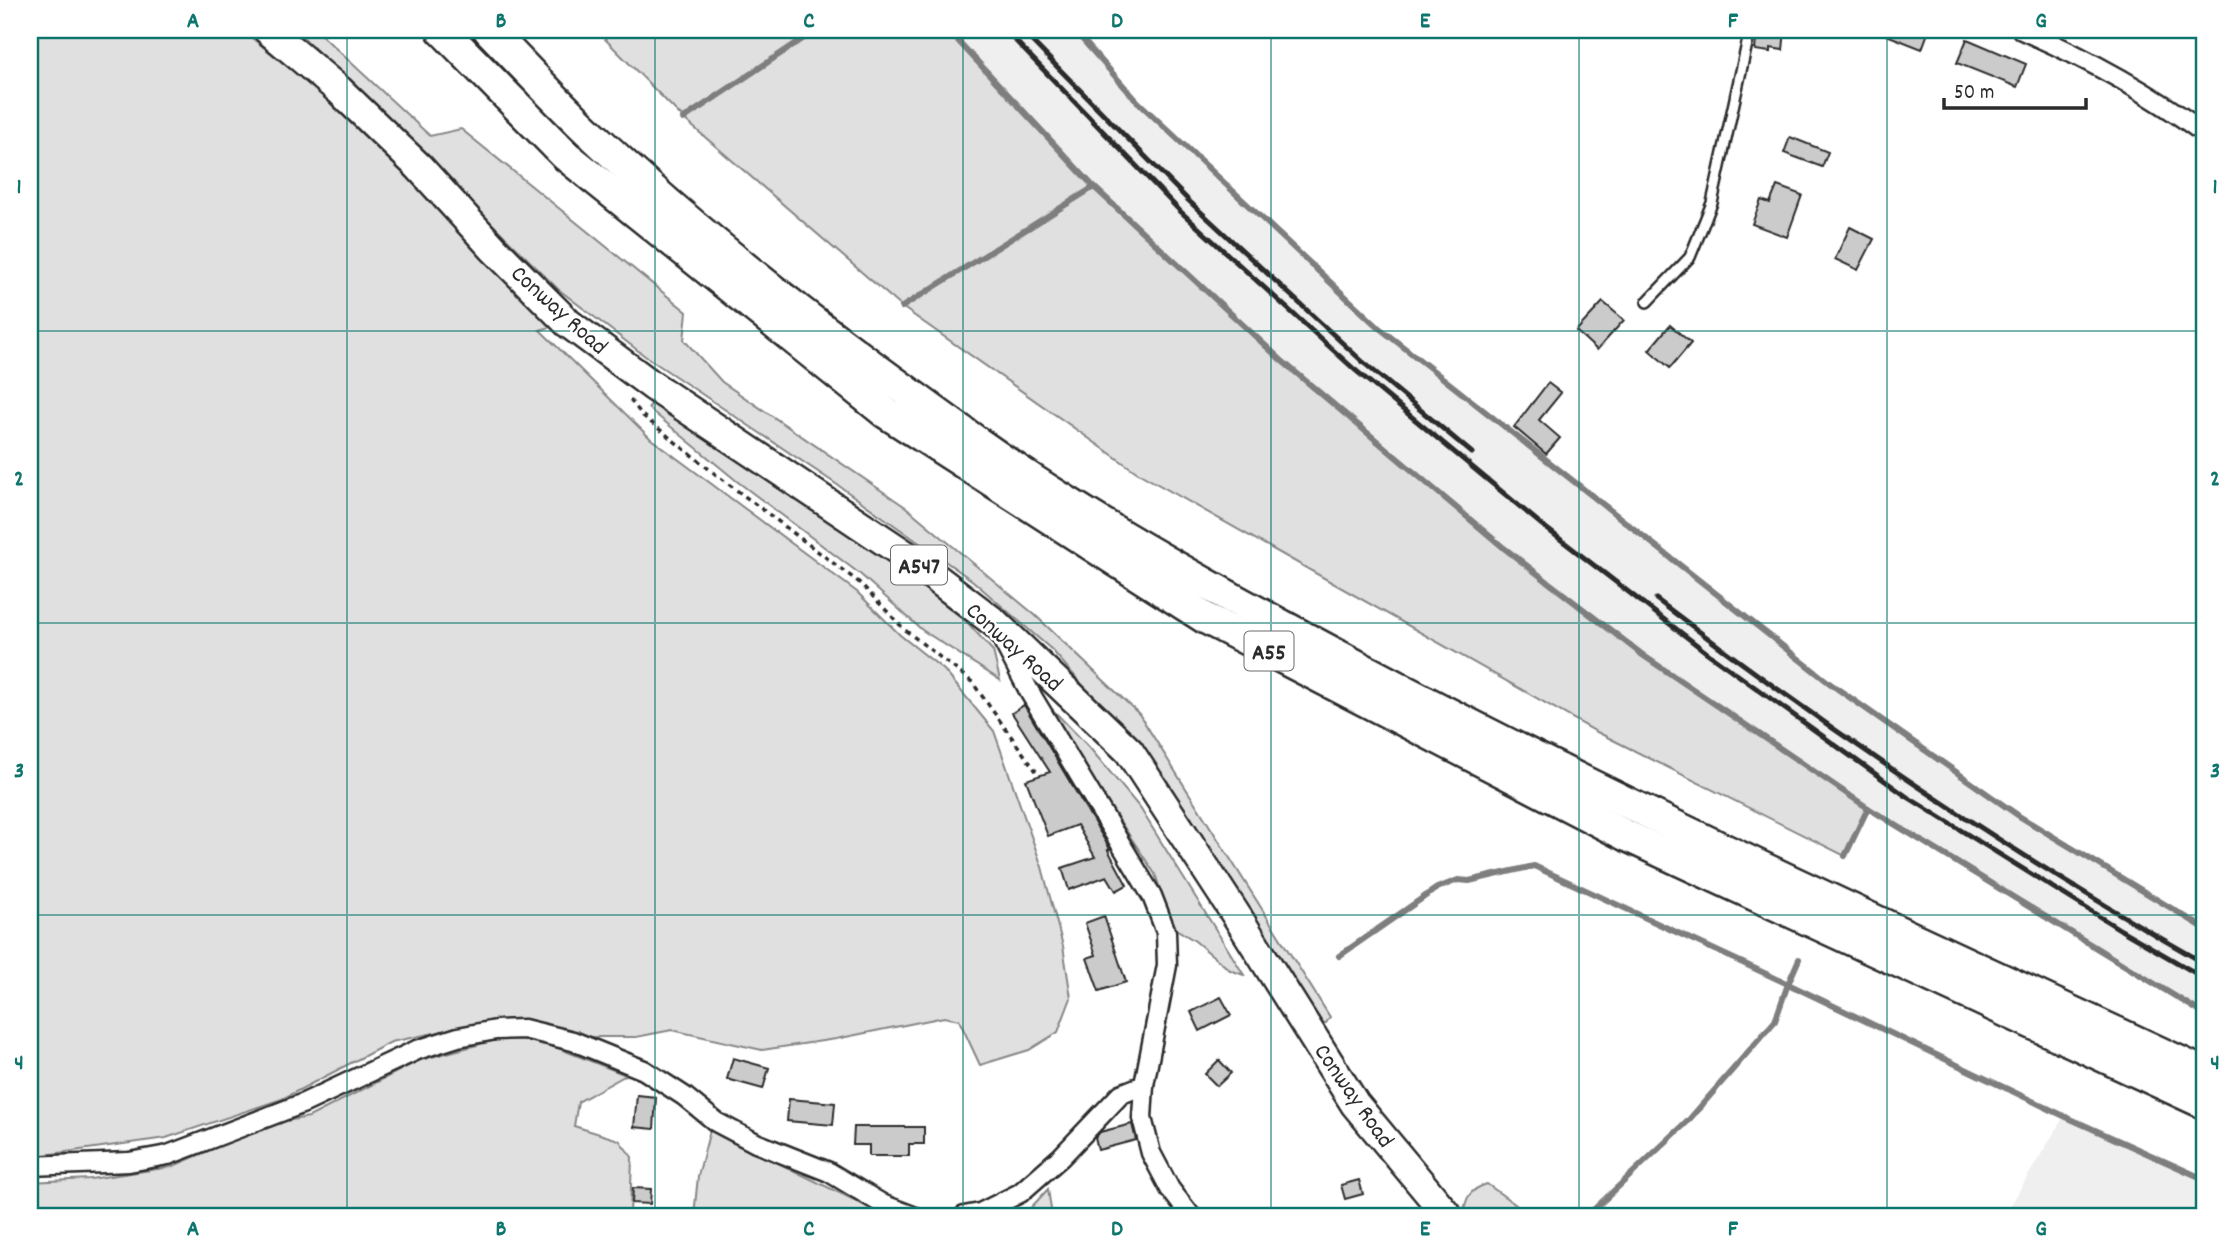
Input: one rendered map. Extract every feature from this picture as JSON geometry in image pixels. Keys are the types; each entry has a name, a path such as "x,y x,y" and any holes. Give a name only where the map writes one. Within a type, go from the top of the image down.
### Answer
{"highway":[{"name":"A55","path":"442,30 565,155 886,413 1205,618 1625,835 2204,1103"},
{"name":"A55","path":"489,30 586,130 692,225 811,320 952,424 1058,496 1158,558 1501,742 1686,832 2204,1073"}],"main road":[{"name":"Conway Road","path":"268,30 339,90 419,167 494,249 568,323 653,386 907,556 995,623 1129,751 1355,1104 1448,1216"}],"street":[{"path":"2022,30 2055,44 2176,112 2204,133"},
{"path":"995,623 1030,693 1152,896 1166,932 1167,965 1144,1085 1142,1118 1151,1153 1170,1189 1191,1216"},
{"path":"30,1166 128,1163 168,1155 304,1103 417,1049 458,1037 496,1030 524,1029 573,1041 644,1070 684,1096 716,1122 756,1143 829,1172 884,1205 913,1216"},
{"path":"974,1215 1020,1193 1061,1157 1121,1094 1144,1085"}],"lane":[{"path":"1647,302 1690,257 1712,202 1750,30"}],"path":[{"path":"627,396 643,416 861,584 905,630 972,682 1036,771"}],"shaded area":[{"path":"30,30 242,30 329,100 483,251 554,326 540,330 651,439 857,592 900,635 944,670 994,731 1042,867 1063,946 1071,998 1058,1032 1029,1050 980,1065 959,1020 944,1017 836,1039 762,1050 672,1030 636,1037 592,1037 532,1021 483,1023 391,1042 282,1099 166,1138 30,1157"},
{"path":"296,30 316,30 430,136 461,129 687,312 684,340 722,382 907,508 1035,615 1139,714 1330,1017 1326,1023 1318,1023 1135,745 1052,650 973,581 842,488 645,356 558,289"},
{"path":"596,30 948,30 1094,187 1281,360 1504,548 1644,656 1868,808 1845,856 1595,731 1138,473 902,307 684,119"},
{"path":"948,30 1074,30 1138,102 1378,327 1832,685 2019,816 2204,928 2204,1014 1868,808 1644,656 1504,548 1281,360 1094,187"},
{"path":"654,401 882,554 967,622 993,651 1000,680 922,630 860,574 738,482 648,408"},
{"path":"1048,705 1089,747 1140,808 1244,975 1230,970 1173,927 1155,874 1070,746"},
{"path":"535,1039 626,1075 578,1102 574,1126 619,1140 632,1157 630,1216 30,1216 30,1182 90,1179 171,1167 274,1123 309,1117 420,1060 496,1040"},
{"path":"2064,1116 2204,1179 2204,1216 2004,1216"},
{"path":"710,1130 887,1216 694,1216 698,1176"},
{"path":"1487,1184 1528,1216 1466,1216 1464,1214 1467,1198 1477,1188"},
{"path":"1048,1189 1052,1216 1010,1216 1026,1213"}],"building":[{"path":"1757,30 1785,30 1783,50 1755,50"},
{"path":"1874,30 1929,30 1922,49"},
{"path":"1967,39 2026,64 2017,87 1957,63"},
{"path":"1790,137 1828,152 1822,167 1784,153"},
{"path":"1777,186 1802,195 1787,237 1752,224 1761,200 1770,203"},
{"path":"1850,227 1874,239 1858,270 1835,259"},
{"path":"1603,302 1624,320 1597,350 1576,331"},
{"path":"1670,325 1691,343 1670,368 1649,350"},
{"path":"1548,383 1561,393 1539,420 1560,438 1546,454 1514,427"},
{"path":"1024,705 1110,849 1108,850 1127,885 1116,891 1107,876 1069,890 1062,868 1095,857 1077,825 1048,836 1026,780 1050,772 1012,713"},
{"path":"1104,916 1126,982 1099,991 1087,958 1096,955 1085,923"},
{"path":"1221,997 1231,1015 1200,1031 1191,1012"},
{"path":"733,1058 769,1068 763,1089 727,1079"},
{"path":"1219,1060 1231,1073 1217,1086 1205,1074"},
{"path":"637,1095 656,1097 654,1129 634,1127"},
{"path":"789,1099 835,1103 833,1125 787,1121"},
{"path":"1132,1124 1136,1140 1098,1150 1095,1138 1100,1132"},
{"path":"854,1127 924,1127 924,1144 909,1144 909,1156 869,1156 869,1145 853,1145"},
{"path":"1359,1180 1363,1194 1345,1199 1341,1185"},
{"path":"633,1188 651,1189 650,1204 632,1203"}],"waterway":[{"path":"683,119 816,30"},
{"path":"948,30 1094,187 1281,360 1504,548 1644,656 1868,808 2204,1014"},
{"path":"1074,30 1138,102 1378,327 1832,685 2019,816 2204,928"},
{"path":"902,307 1094,187"},
{"path":"1845,856 1868,808"},
{"path":"1339,956 1437,888 1458,880 1469,881 1534,866 1788,984 1775,1021 1687,1122 1587,1216"},
{"path":"1799,959 1788,984 2064,1116 2204,1179"}],"railway":[{"path":"1005,30 1180,211 1354,369 1542,525 1706,652 1906,796 2121,930 2204,978"},
{"path":"1021,30 1189,201 1363,362 1472,453"},
{"path":"1656,599 1788,697 1924,790 2063,879 2204,963"}]}
